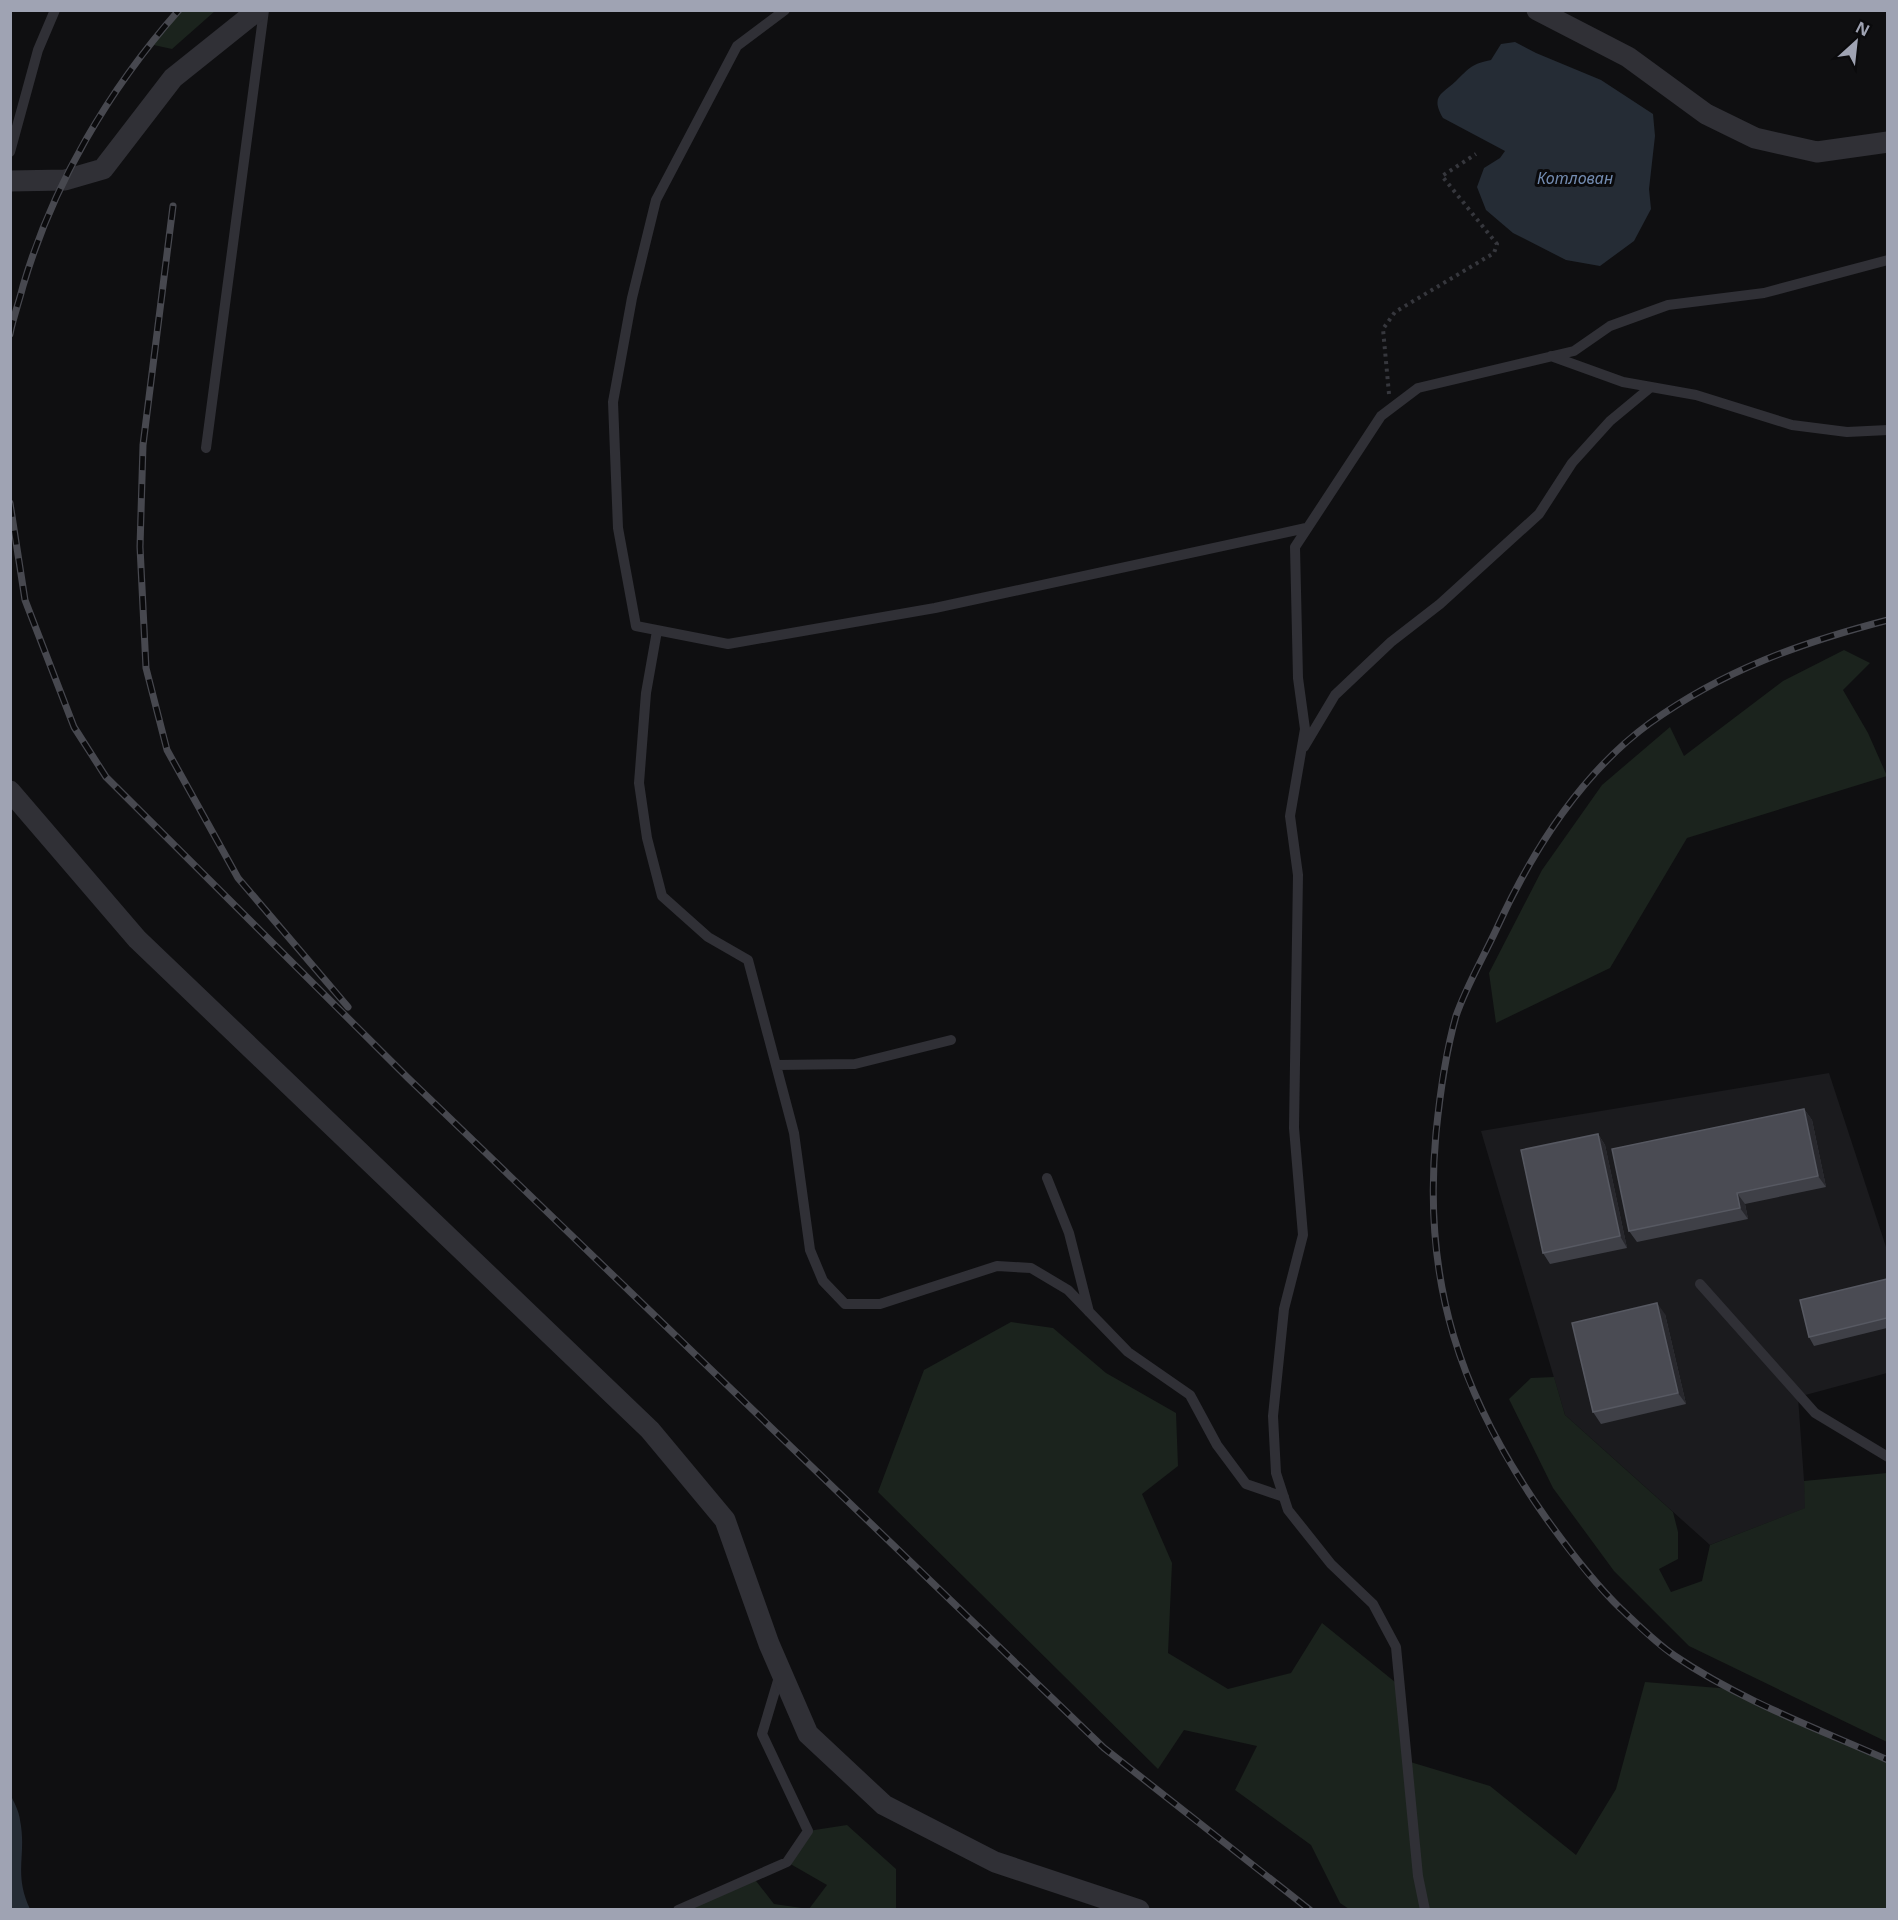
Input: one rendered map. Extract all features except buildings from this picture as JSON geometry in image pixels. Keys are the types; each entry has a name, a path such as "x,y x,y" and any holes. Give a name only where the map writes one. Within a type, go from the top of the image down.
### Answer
{"street":[{"path":"10,181 65,180 103,169 173,78 258,10"},
{"path":"1537,10 1628,57 1706,114 1755,138 1817,152 1887,142"},
{"path":"10,791 137,939 650,1430 725,1520 781,1671 808,1734 884,1805 996,1862 1139,1910"}],"lane":[{"path":"10,152 38,50 55,10"},
{"path":"206,448 264,10"},
{"path":"785,10 737,46 656,200 632,298 613,402 618,528 636,626 728,644 935,608 1306,528"},
{"path":"1425,1910 1418,1876 1396,1647 1372,1604 1331,1564 1288,1510 1276,1473 1273,1416 1284,1309 1303,1235 1294,1128 1298,874 1290,816 1305,729 1298,678 1295,547 1381,416 1418,388 1574,351 1610,326 1668,305 1764,293 1887,260"},
{"path":"1550,356 1623,382 1696,395 1792,425 1847,432 1887,430"},
{"path":"1301,751 1335,694 1391,642 1440,604 1539,514 1572,463 1602,429 1651,387"},
{"path":"657,631 646,693 639,783 647,838 662,896 708,937 747,960 794,1133 810,1250 823,1281 845,1304 880,1304 997,1266 1031,1268 1068,1290 1128,1352 1190,1395 1217,1445 1246,1484 1284,1497"},
{"path":"777,1065 855,1064 951,1040"},
{"path":"1047,1178 1069,1233 1089,1312"},
{"path":"1700,1284 1815,1413 1887,1456"},
{"path":"678,1910 787,1862 808,1832 762,1734 781,1671"}],"path":[{"path":"1389,410 1383,329 1386,323 1395,312 1494,253 1496,248 1497,244 1442,176 1476,153"}],"shaded area":[{"path":"179,11 215,11 172,49 149,44"},
{"path":"1844,650 1870,663 1843,690 1868,733 1887,776 1687,838 1610,968 1496,1023 1489,973 1542,870 1602,785 1670,727 1684,756 1783,681"},
{"path":"1829,1073 1887,1250 1887,1373 1798,1397 1806,1508 1710,1545 1565,1415 1481,1131"},
{"path":"1011,1322 1053,1328 1106,1373 1176,1413 1178,1466 1142,1494 1172,1563 1168,1653 1228,1689 1291,1673 1322,1623 1400,1686 1407,1761 1490,1786 1576,1855 1616,1789 1645,1682 1731,1689 1887,1760 1887,1909 1349,1909 1340,1903 1311,1845 1235,1790 1257,1746 1184,1730 1158,1769 878,1492 924,1370"},
{"path":"1554,1377 1565,1415 1673,1512 1678,1532 1678,1559 1659,1569 1671,1592 1702,1581 1710,1545 1805,1508 1804,1481 1887,1473 1887,1742 1689,1646 1614,1571 1553,1488 1509,1399 1531,1378"},
{"path":"847,1825 896,1869 896,1909 687,1910 753,1877 774,1904 809,1909 827,1885 787,1862 808,1831"}],"water":[{"name":"Котлован","path":"1515,42 1601,80 1653,114 1655,136 1649,189 1651,209 1634,241 1600,266 1566,260 1513,233 1486,210 1477,187 1484,168 1500,158 1505,151 1443,118 1439,111 1438,100 1442,93 1472,67 1491,60 1501,44"},
{"path":"10,1794 16,1807 22,1832 22,1885 30,1909 11,1909"}],"railway":[{"path":"10,334 35,248 67,175 86,139 129,72 179,10"},
{"path":"173,206 143,445 140,547 146,668 167,750 238,878 348,1007"},
{"path":"10,503 25,600 74,727 106,777 408,1078 1104,1748 1310,1910"},
{"path":"1888,620 1824,638 1764,660 1706,688 1650,723 1625,743 1580,791 1560,817 1525,872 1460,1005 1449,1045 1441,1089 1433,1187 1435,1239 1442,1288 1454,1336 1470,1382 1516,1473 1546,1518 1582,1565 1621,1609 1654,1640 1700,1672 1752,1700 1888,1760"}]}
